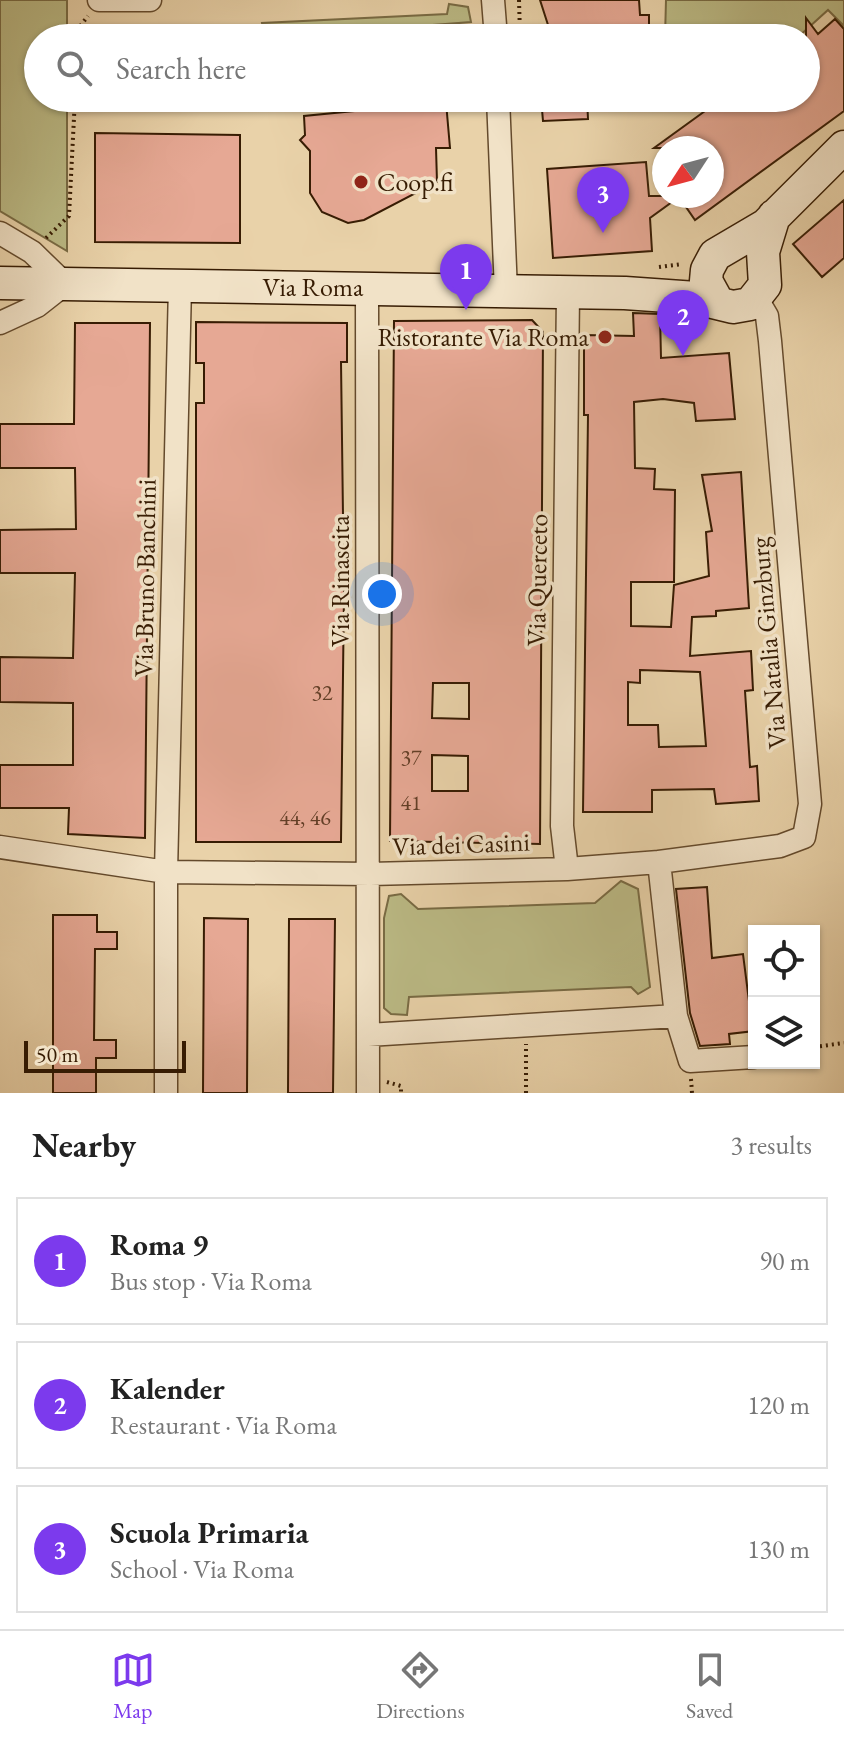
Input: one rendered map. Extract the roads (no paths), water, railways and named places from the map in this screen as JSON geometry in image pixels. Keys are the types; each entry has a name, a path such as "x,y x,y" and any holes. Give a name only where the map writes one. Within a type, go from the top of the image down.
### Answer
{"street":[{"path":"99,0 150,0"},
{"path":"493,0 495,24"},
{"path":"499,112 506,292"},
{"name":"Via Roma","path":"625,293 678,284 698,266 774,216 844,147"},
{"path":"757,299 766,278 763,262 765,241 774,216"},
{"path":"0,233 32,252 65,284 37,306 0,323"},
{"path":"731,247 753,252 763,262"},
{"path":"698,266 717,301"},
{"name":"Via Roma","path":"0,283 625,293 717,301 742,307 757,299"},
{"name":"Via Bruno Banchini","path":"166,1093 166,872 180,286"},
{"name":"Via Rinascita","path":"367,287 368,1093"},
{"name":"Via Querceto","path":"567,869 562,826 568,293"},
{"name":"Via Natalia Ginzburg","path":"659,862 780,846 804,837 810,804 769,331 765,310 757,299"},
{"name":"Via dei Casini","path":"0,847 166,872 370,874 567,869 659,862"},
{"path":"659,862 676,1016 690,1061 748,1057"},
{"path":"368,1035 676,1016"}],"place":[{"name":"Coop.fi","path":"361,182"},
{"name":"Scuola Primaria","path":"603,233"},
{"name":"Roma 9","path":"466,310"},
{"name":"Ristorante Via Roma","path":"605,337"},
{"name":"Kalender","path":"683,356"}]}
